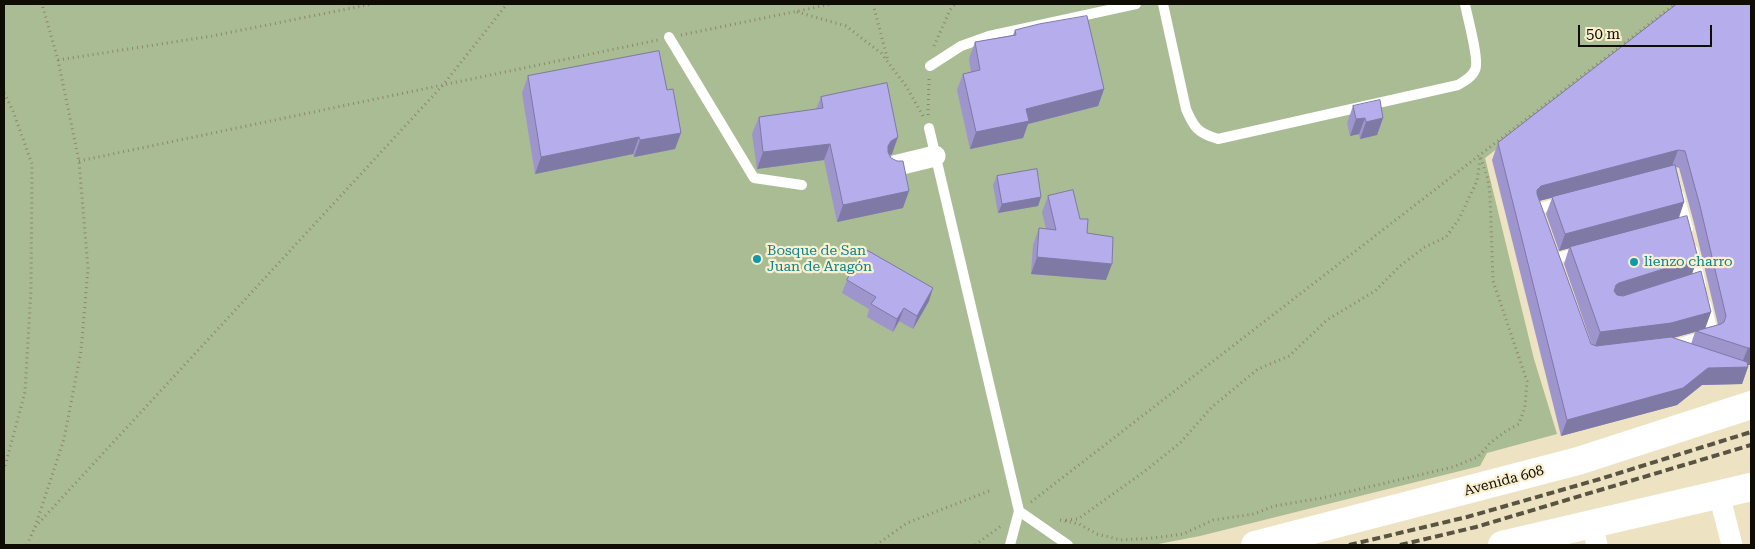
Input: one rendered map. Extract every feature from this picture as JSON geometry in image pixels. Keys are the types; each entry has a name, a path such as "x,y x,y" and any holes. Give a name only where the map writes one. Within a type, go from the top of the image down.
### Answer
{"highway":[{"name":"Avenida 608","path":"1255,545 1578,461 1751,405"},
{"path":"1502,545 1594,535 1719,494 1751,487"}],"street":[{"path":"894,166 935,156"},
{"path":"1719,494 1732,545"}],"lane":[{"path":"930,66 961,46 989,36 1136,4"},
{"path":"1163,4 1186,109 1193,124 1203,134 1218,139 1458,86 1469,78 1476,68 1476,58 1465,4"},
{"path":"669,37 754,178 802,185"},
{"path":"929,128 1019,511 1010,545"},
{"path":"1676,181 1682,225 1695,280 1713,334 1666,347 1684,353"},
{"path":"1542,226 1537,209 1573,199"},
{"path":"1554,259 1592,249"},
{"path":"1019,511 1068,545"}],"path":[{"path":"27,545 35,527 64,439 81,351 88,268 79,161 58,60 42,4"},
{"path":"58,60 212,36 372,4"},
{"path":"35,527 444,85 506,4"},
{"path":"79,161 832,4"},
{"path":"873,4 889,64"},
{"path":"975,545 1675,4"},
{"path":"795,12 846,26 881,53 906,86 929,128"},
{"path":"4,93 13,111 32,164 31,290 25,392 4,470"},
{"path":"1480,156 1488,179 1490,195 1493,281 1527,380 1525,407 1519,424 1490,443 1478,457 1453,467 1322,498 1274,506 1254,514 1213,520 1183,534 1121,540 1098,534 1078,524 1060,520 1078,519 1145,472 1180,443 1212,407 1258,369 1289,356 1327,320 1375,291 1400,266 1425,247 1446,237 1459,219 1477,181 1480,156"},
{"path":"876,545 907,523 989,491"}],"green space":[{"name":"Bosque de San Juan de Aragón","path":"4,4 1686,4 1485,158 1534,359 1557,434 1487,453 1480,466 1200,536 1153,545 4,545"}],"building":[{"name":"lienzo charro","path":"1677,4 1751,4 1751,348 1696,331 1721,324 1726,316 1685,151 1678,150 1541,186 1537,190 1537,194 1591,344 1596,346 1671,337 1747,362 1748,367 1708,368 1683,388 1567,420 1498,143"},
{"path":"1087,16 1104,89 1026,109 1029,121 976,132 963,74 980,70 975,42 1016,35 1015,30 1039,24"},
{"path":"659,51 667,90 673,89 681,133 640,140 639,137 541,157 528,76"},
{"path":"887,83 898,137 891,141 888,146 888,152 891,158 903,161 909,191 843,205 830,144 763,152 759,117 823,108 821,97"},
{"path":"1380,100 1383,118 1366,122 1365,118 1356,119 1353,106"},
{"path":"1675,165 1684,202 1565,234 1552,197"},
{"path":"1037,169 1041,197 1002,204 997,176"},
{"path":"1073,190 1080,219 1088,219 1087,233 1113,237 1112,264 1037,257 1039,228 1056,230 1048,196"},
{"path":"1687,216 1698,258 1619,283 1614,291 1617,295 1623,296 1701,271 1711,312 1671,323 1600,332 1570,247"},
{"path":"865,249 933,288 917,316 904,308 897,319 871,304 876,297 847,280"}],"railway":[{"path":"1349,545 1467,517 1600,479 1751,432"},
{"path":"1400,545 1476,527 1751,445"}],"place":[{"name":"Bosque de San Juan de Aragón","path":"757,259"},
{"name":"lienzo charro","path":"1634,262"}]}
